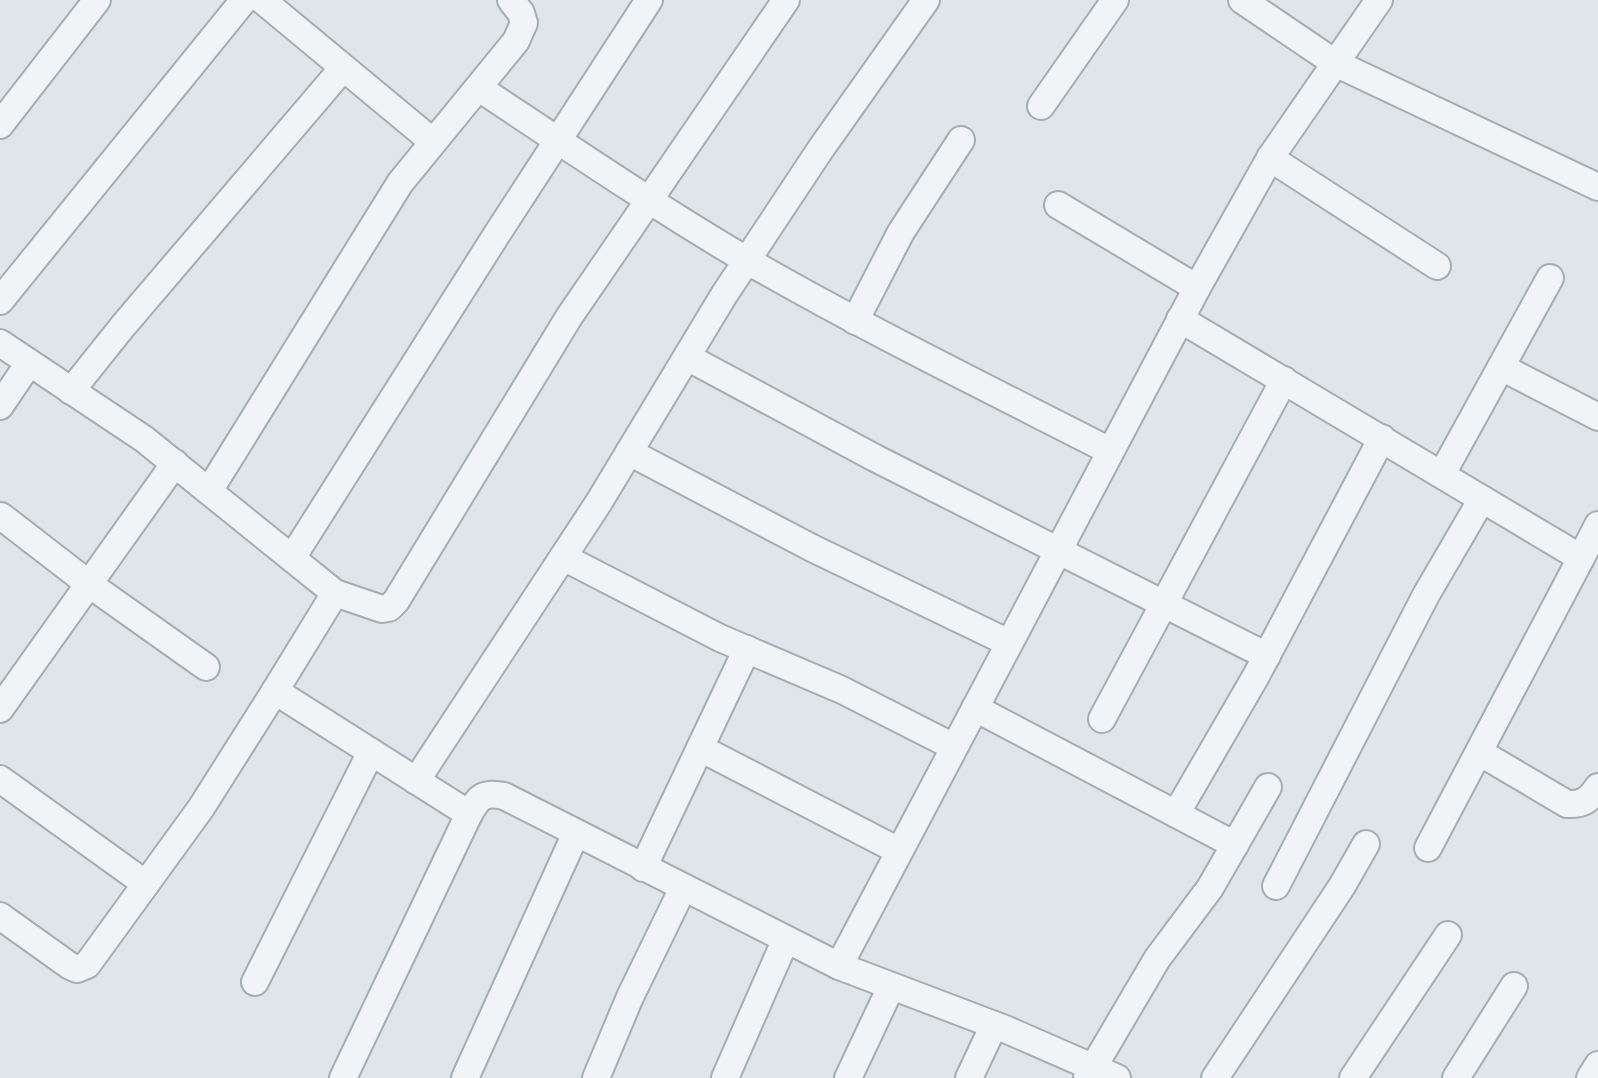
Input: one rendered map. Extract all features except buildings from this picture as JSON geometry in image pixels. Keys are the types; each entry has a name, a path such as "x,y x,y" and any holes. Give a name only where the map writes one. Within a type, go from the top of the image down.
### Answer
{"street":[{"path":"0,125 97,0"},
{"path":"0,301 244,0"},
{"path":"262,0 432,141"},
{"path":"209,491 400,183 516,41 524,27 521,13 511,0"},
{"path":"292,558 649,0"},
{"path":"0,343 145,439 335,593 382,609 388,608 396,601 569,317 786,0"},
{"path":"416,781 563,557 747,260 820,150 926,0"},
{"path":"1041,106 1115,0"},
{"path":"1242,0 1335,63 1598,187"},
{"path":"839,966 1197,288 1270,158 1379,0"},
{"path":"71,391 343,68"},
{"path":"479,88 649,200 747,260 855,321 1111,451"},
{"path":"855,321 901,232 961,141"},
{"path":"1270,158 1437,266"},
{"path":"1058,205 1197,288"},
{"path":"1442,474 1550,278"},
{"path":"1180,319 1581,558"},
{"path":"687,357 875,458 1267,656"},
{"path":"0,406 29,363"},
{"path":"1501,367 1598,417"},
{"path":"1102,719 1284,380"},
{"path":"1176,814 1267,656 1382,438"},
{"path":"629,453 812,548 1009,643"},
{"path":"0,709 174,463"},
{"path":"1276,886 1426,595 1482,499"},
{"path":"1,516 89,584 206,667"},
{"path":"1428,848 1598,525"},
{"path":"563,557 720,638 842,690 954,747"},
{"path":"0,916 70,966 83,968 87,965 201,808 335,593"},
{"path":"643,868 747,649"},
{"path":"275,691 469,814"},
{"path":"975,708 1235,845"},
{"path":"700,748 899,851"},
{"path":"255,982 371,752"},
{"path":"1479,752 1566,804 1579,805 1590,799 1598,787"},
{"path":"0,779 146,884"},
{"path":"1089,1073 1157,959 1210,888 1268,787"},
{"path":"343,1078 469,814 478,798 488,793 504,796 839,966 994,1025 1089,1073 1117,1078"},
{"path":"465,1078 576,833"},
{"path":"1215,1078 1342,886 1366,844"},
{"path":"596,1078 630,997 682,888"},
{"path":"1353,1078 1448,935"},
{"path":"725,1078 785,940"},
{"path":"1456,1078 1514,986"},
{"path":"848,1078 891,987"},
{"path":"969,1078 994,1025"},
{"path":"1590,1078 1598,1065"}]}
